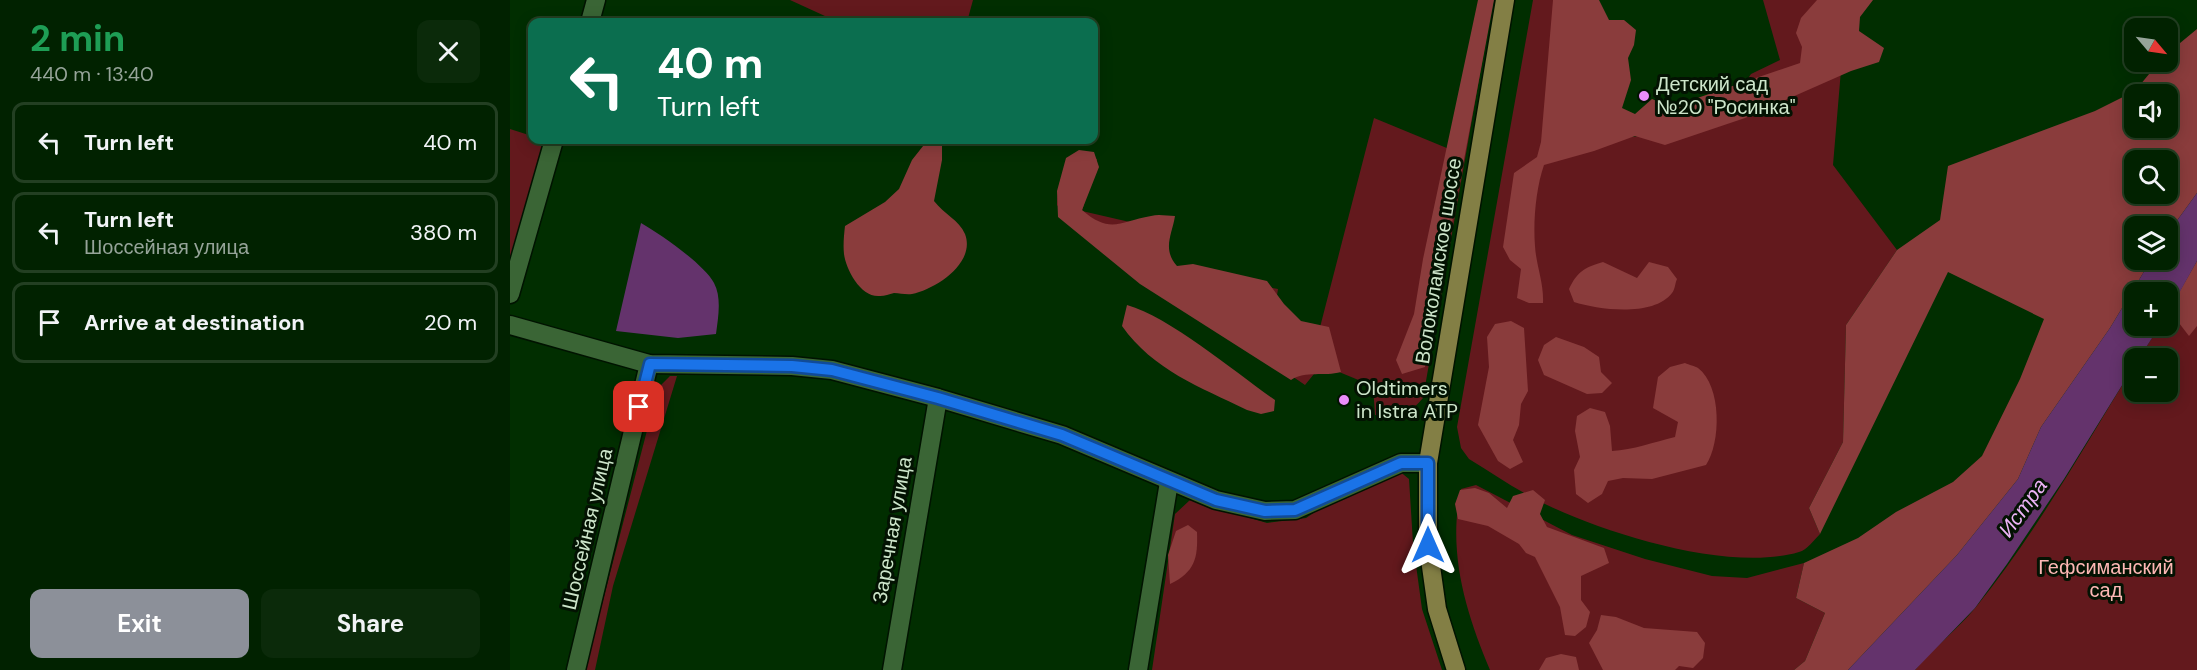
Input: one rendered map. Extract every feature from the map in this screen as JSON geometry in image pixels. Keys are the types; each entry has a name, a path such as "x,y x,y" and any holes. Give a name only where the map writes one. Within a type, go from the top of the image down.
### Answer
{"main road":[{"name":"Волоколамское шоссе","path":"1456,670 1437,609 1428,545 1428,463 1505,0"}],"street":[{"path":"591,18 596,0"},
{"path":"510,294 553,144"},
{"path":"510,325 650,364 792,366 822,369 938,398 1062,435 1169,482 1216,500 1255,509 1295,510 1401,463 1428,463"},
{"name":"Шоссейная улица","path":"576,670 650,364"},
{"name":"Заречная улица","path":"892,670 938,398"},
{"path":"1138,670 1169,482"}],"green space":[{"path":"790,0 973,0 968,18 829,18"},
{"path":"1493,0 1423,398 1407,412 1396,416 1375,415 1373,386 1327,367 1314,374 1305,385 1077,229 1057,205 1060,182 1069,164 1082,155 1097,159 1082,211 1134,223 1163,267 1278,289 1276,302 1318,335 1374,118 1454,151"},
{"path":"1533,0 1554,0 1553,148 1653,134 1721,118 1751,74 1780,60 1763,0 1861,0 1841,70 1833,165 1897,250 1846,325 1843,442 1809,508 1820,534 1802,551 1771,557 1738,557 1703,554 1631,537 1565,513 1530,496 1469,459 1461,448 1457,427"},
{"path":"510,129 528,135 528,144 547,144 510,276"},
{"name":"Гефсиманский сад","path":"2197,261 2197,670 1915,670 1969,615 1998,579 2059,489 2124,382 2124,402 2178,402 2178,348 2146,348 2153,336 2178,336 2178,295"},
{"path":"670,376 677,376 613,586 595,670 585,670 658,388"},
{"path":"1393,466 1409,479 1413,543 1422,609 1442,670 1152,670 1175,514 1190,500 1267,523 1306,518 1373,473"},
{"path":"1476,485 1572,535 1645,559 1712,576 1747,578 1804,563 1796,598 1825,613 1805,661 1794,670 1490,670 1473,627 1461,582 1456,536 1461,489"}],"shaded area":[{"path":"1478,0 1494,0 1425,367 1402,374 1396,360 1414,314 1423,259"},
{"path":"1553,0 1599,0 1609,20 1624,20 1636,30 1634,45 1628,58 1631,80 1622,108 1635,114 1652,99 1671,107 1800,63 1802,47 1796,33 1801,18 1817,0 1873,0 1860,17 1859,31 1884,48 1879,62 1851,71 1745,118 1665,145 1635,136 1594,151 1544,165 1537,194 1534,226 1543,303 1529,303 1517,298 1521,269 1510,260 1503,247 1514,173 1537,157 1541,142"},
{"path":"2197,29 2197,193 2178,219 2178,216 2124,216 2124,270 2145,270 2138,282 2124,282 2124,305 2041,427 2018,479 1957,555 1848,670 1794,670 1805,661 1825,613 1796,598 1804,563 1858,538 1896,512 1953,482 1982,456 2020,379 2044,319 1948,272 1820,534 1809,508 1843,442 1846,325 1897,250 1940,220 1948,166 2095,111 2124,96 2124,138 2178,138 2178,84 2141,84 2151,72 2178,72 2178,45"},
{"path":"925,144 942,144 942,160 934,201 965,234 967,245 965,255 952,273 932,287 910,294 873,295 861,288 848,268 844,251 845,226 885,202 899,189 912,160"},
{"path":"1079,150 1094,152 1099,167 1082,210 1092,218 1108,224 1123,223 1154,215 1175,216 1169,248 1172,260 1177,266 1193,264 1267,281 1284,304 1301,321 1329,327 1341,372 1309,374 1291,380 1140,284 1058,217 1057,191 1066,158"},
{"path":"2197,261 2197,326 2189,336 2178,322 2178,294"},
{"path":"1603,262 1637,278 1649,262 1668,267 1677,279 1674,290 1664,301 1640,309 1611,309 1574,302 1569,289 1575,278 1586,268"},
{"path":"1127,305 1163,321 1202,347 1275,400 1274,411 1261,414 1247,410 1195,385 1163,366 1134,341 1122,326"},
{"path":"1511,321 1524,328 1528,391 1521,404 1519,425 1513,440 1523,462 1510,469 1498,461 1478,425 1489,367 1487,337 1495,324"},
{"path":"1556,337 1584,347 1599,357 1601,372 1612,383 1602,393 1587,394 1544,375 1538,360 1544,345"},
{"path":"1685,363 1698,368 1706,376 1715,401 1716,429 1711,455 1706,465 1652,479 1623,478 1608,481 1602,494 1588,503 1576,494 1574,470 1580,457 1575,431 1577,416 1590,408 1605,412 1610,426 1612,451 1675,437 1678,422 1653,408 1658,377 1670,367"},
{"path":"1475,488 1489,493 1507,508 1513,496 1533,490 1545,500 1540,514 1547,527 1604,548 1609,563 1581,576 1581,600 1590,612 1586,627 1575,636 1565,635 1560,607 1535,557 1526,553 1519,544 1488,526 1458,519 1455,504 1460,490"},
{"path":"1188,525 1197,532 1195,557 1190,569 1170,584 1168,555 1176,531"},
{"path":"1601,615 1616,617 1644,628 1697,632 1705,643 1703,658 1693,668 1679,666 1675,670 1603,670 1589,643 1597,630"},
{"path":"1561,654 1576,657 1579,670 1539,670 1546,658"}],"water":[{"path":"2197,193 2197,261 2178,295 2178,282 2138,282 2145,270 2178,270 2178,219"},
{"path":"641,223 670,242 709,275 714,283 719,302 716,334 678,338 616,331"},
{"name":"Истра","path":"2124,305 2124,336 2153,336 2146,348 2124,348 2124,382 2064,479 1975,608 1915,670 1848,670 1957,555 2018,479 2041,427"}],"place":[{"name":"Детский сад №20 \"Росинка\"","path":"1644,96"},
{"name":"Oldtimers in Istra ATP","path":"1344,400"}],"route":[{"path":"639,407 650,364 792,366 832,370 938,398 1062,435 1216,500 1265,511 1295,510 1401,463 1428,463 1428,545"}]}
